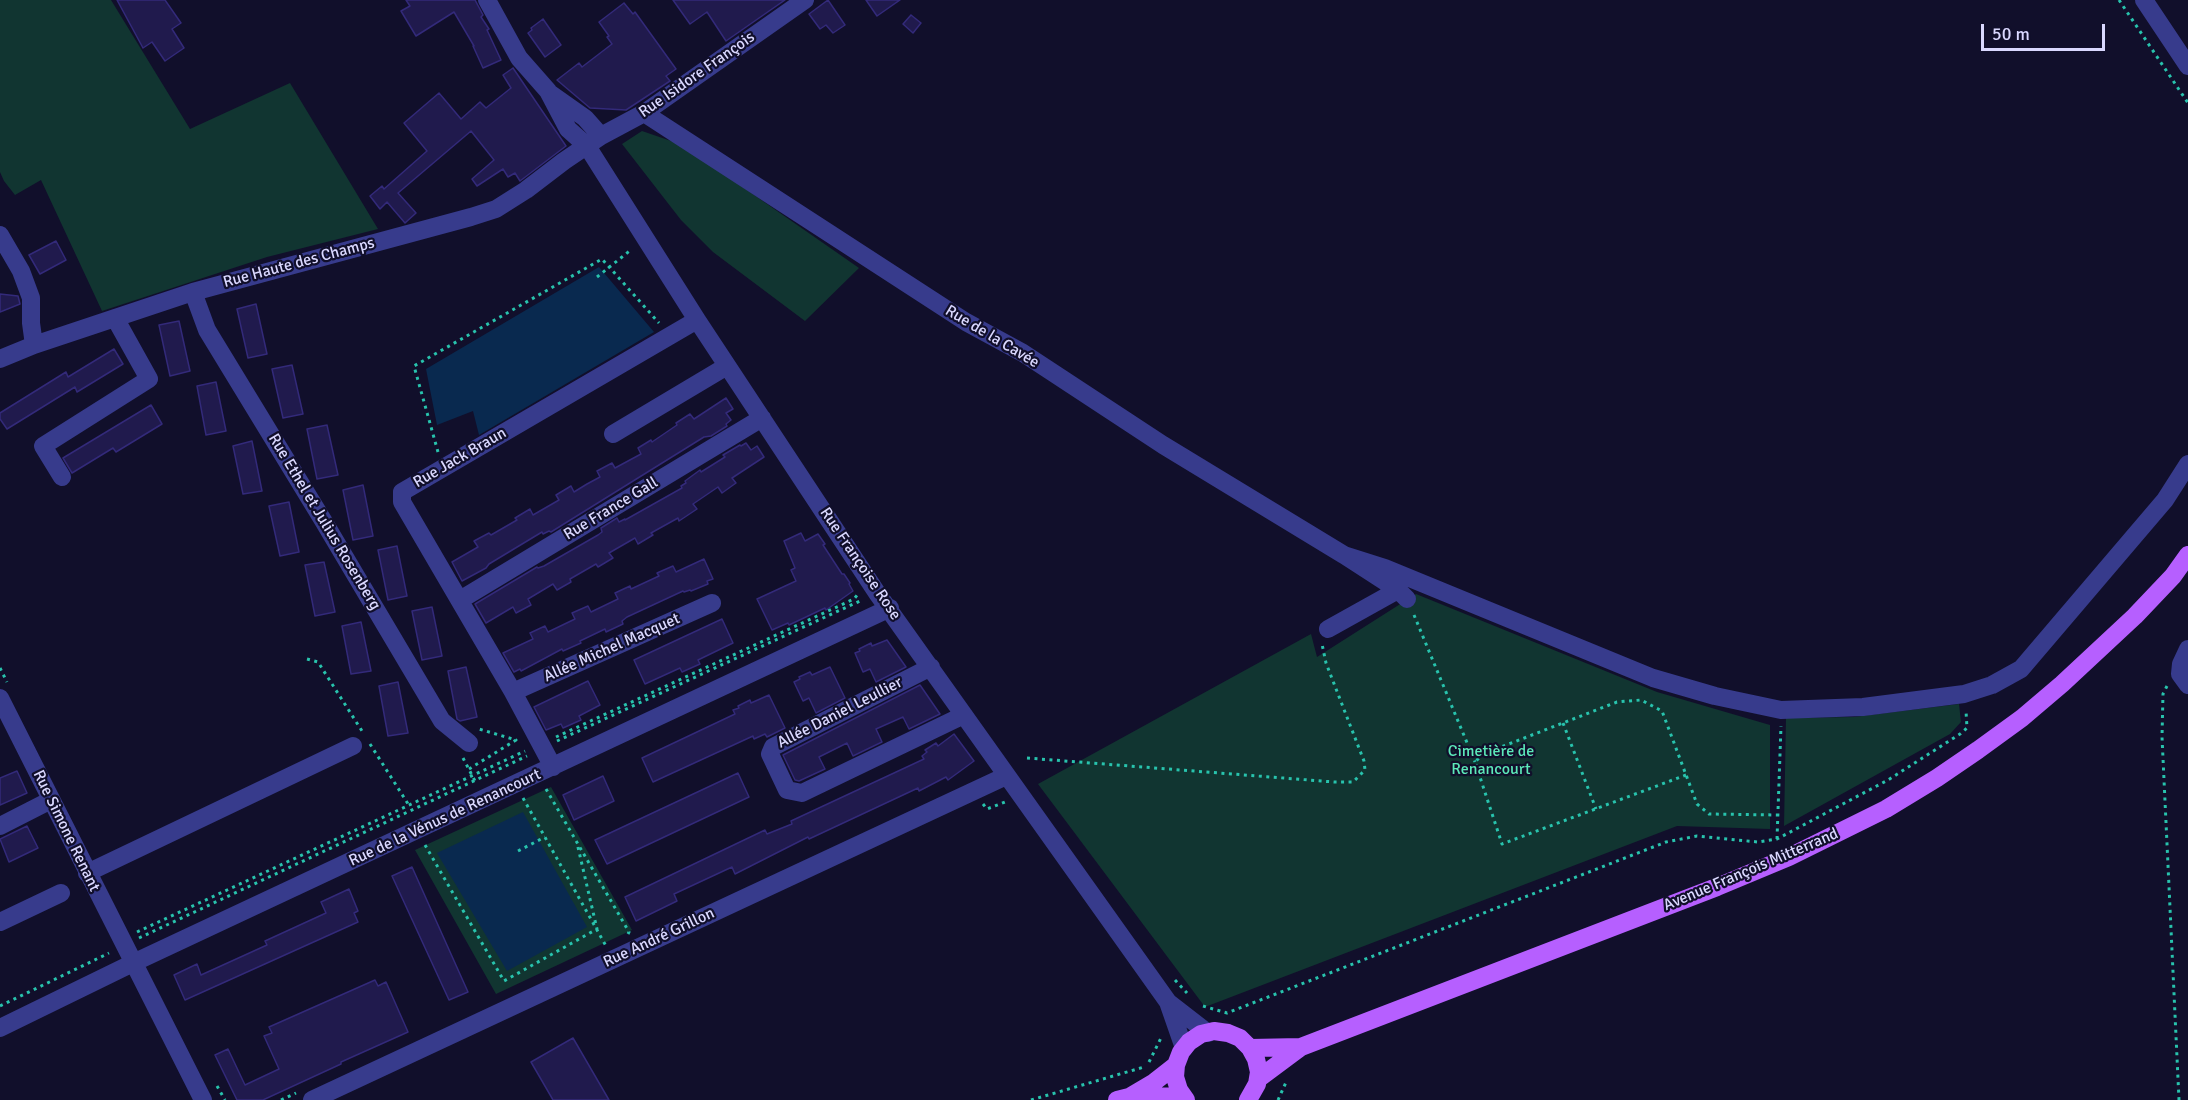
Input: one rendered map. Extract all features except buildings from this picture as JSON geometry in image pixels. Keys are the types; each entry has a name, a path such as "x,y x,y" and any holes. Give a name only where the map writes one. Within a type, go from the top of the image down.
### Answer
{"main road":[{"name":"Avenue François Mitterrand","path":"2173,576 2188,555"},
{"name":"Avenue François Mitterrand","path":"1258,1079 1301,1047 1738,879 1809,848 1886,809 1937,778 2022,718 2106,646 2173,576 2188,564"},
{"path":"1184,1098 1179,1090 1176,1065 1184,1048 1189,1041 1208,1033 1228,1033 1240,1038 1250,1048 1256,1059 1258,1079 1252,1096 1248,1100"},
{"name":"Avenue François Mitterrand","path":"1250,1048 1301,1047"},
{"path":"1123,1098 1153,1083 1176,1065"},
{"path":"1123,1098 1184,1098"}],"street":[{"name":"Rue Françoise Rose","path":"487,0 519,58 548,91 568,129 594,141 645,239 762,418 869,592 890,608 1006,776 1168,1002"},
{"name":"Rue Isidore François","path":"594,141 644,113 805,0"},
{"path":"2144,0 2188,66"},
{"name":"Rue de la Cavée","path":"644,113 966,322 1023,353 1163,446 1344,555"},
{"name":"Rue Haute des Champs","path":"0,358 193,292 461,220 496,208 526,190 594,141"},
{"path":"0,235 21,272 32,298 31,323 34,345"},
{"name":"Rue Ethel et Julius Rosenberg","path":"193,292 207,330 442,721 462,738"},
{"path":"62,477 43,446 149,379 115,318"},
{"name":"Rue Jack Braun","path":"553,767 513,692 402,502 402,492 697,320"},
{"path":"612,434 727,366"},
{"name":"Rue France Gall","path":"460,600 762,418"},
{"path":"1344,555 1385,568 1653,678 1715,696 1781,710 1863,707 1964,694 1992,685 2020,669 2165,500 2188,464"},
{"path":"1344,555 1402,595"},
{"path":"1328,629 1402,595"},
{"name":"Allée Michel Macquet","path":"513,692 712,603"},
{"name":"Rue de la Vénus de Renancourt","path":"0,1028 133,963 890,608"},
{"path":"2188,649 2181,664 2180,674 2188,685"},
{"name":"Allée Daniel Leullier","path":"931,667 773,747 770,754 787,790 802,793 964,716"},
{"name":"Rue Simone Renant","path":"0,698 87,873 127,938 133,963"},
{"path":"87,873 354,746"},
{"name":"Rue André Grillon","path":"312,1100 1006,776"},
{"path":"0,826 51,800"},
{"path":"0,922 61,893"},
{"path":"133,963 202,1100"},
{"path":"1168,1002 1208,1033"},
{"path":"1168,1002 1184,1048"}],"path":[{"path":"2119,0 2188,103"},
{"path":"597,277 645,239"},
{"path":"443,469 414,366 602,259 670,335"},
{"path":"127,938 869,592"},
{"path":"0,1006 127,938 475,781 542,746 869,592"},
{"path":"1402,595 1475,762 1502,844 1686,775"},
{"path":"1027,758 1353,782 1365,770 1365,761 1326,663 1321,638 1328,629"},
{"path":"307,659 318,662 409,805 423,828 424,843 508,986"},
{"path":"2168,684 2163,694 2162,737 2179,1100"},
{"path":"1197,1005 1227,1013 1666,842 1697,836 1758,842 1777,839 1888,780 1960,734 1967,728 1964,694"},
{"path":"1475,762 1483,754 1617,702 1641,700 1662,711 1697,804 1709,814 1778,815"},
{"path":"1777,839 1781,710"},
{"path":"1563,723 1596,809"},
{"path":"469,769 516,740 482,728 462,738 463,758 475,781"},
{"path":"538,791 545,788 628,932 627,938 637,933"},
{"path":"515,802 531,795"},
{"path":"523,798 603,940"},
{"path":"518,851 545,837"},
{"path":"577,843 597,929"},
{"path":"504,981 597,929"},
{"path":"1175,980 1190,996"},
{"path":"1031,1100 1145,1067 1167,1029"},
{"path":"1278,1100 1288,1073"},
{"path":"213,1079 225,1100"}],"green space":[{"path":"0,0 111,0 190,129 290,83 378,229 267,257 102,311 41,180 15,195 0,172"},
{"path":"642,131 674,142 859,268 805,321 713,252 681,220 622,144"},
{"name":"Cimetière de Renancourt","path":"1416,594 1657,692 1770,725 1770,829 1677,826 1205,1007 1038,784 1311,634 1317,657"},
{"path":"1959,704 1961,722 1950,734 1784,826 1786,718 1854,717"},
{"path":"551,787 632,930 496,994 415,850"}],"water":[{"path":"599,267 654,332 479,435 473,411 437,425 426,369"},
{"path":"523,812 587,927 507,971 437,853"}]}
